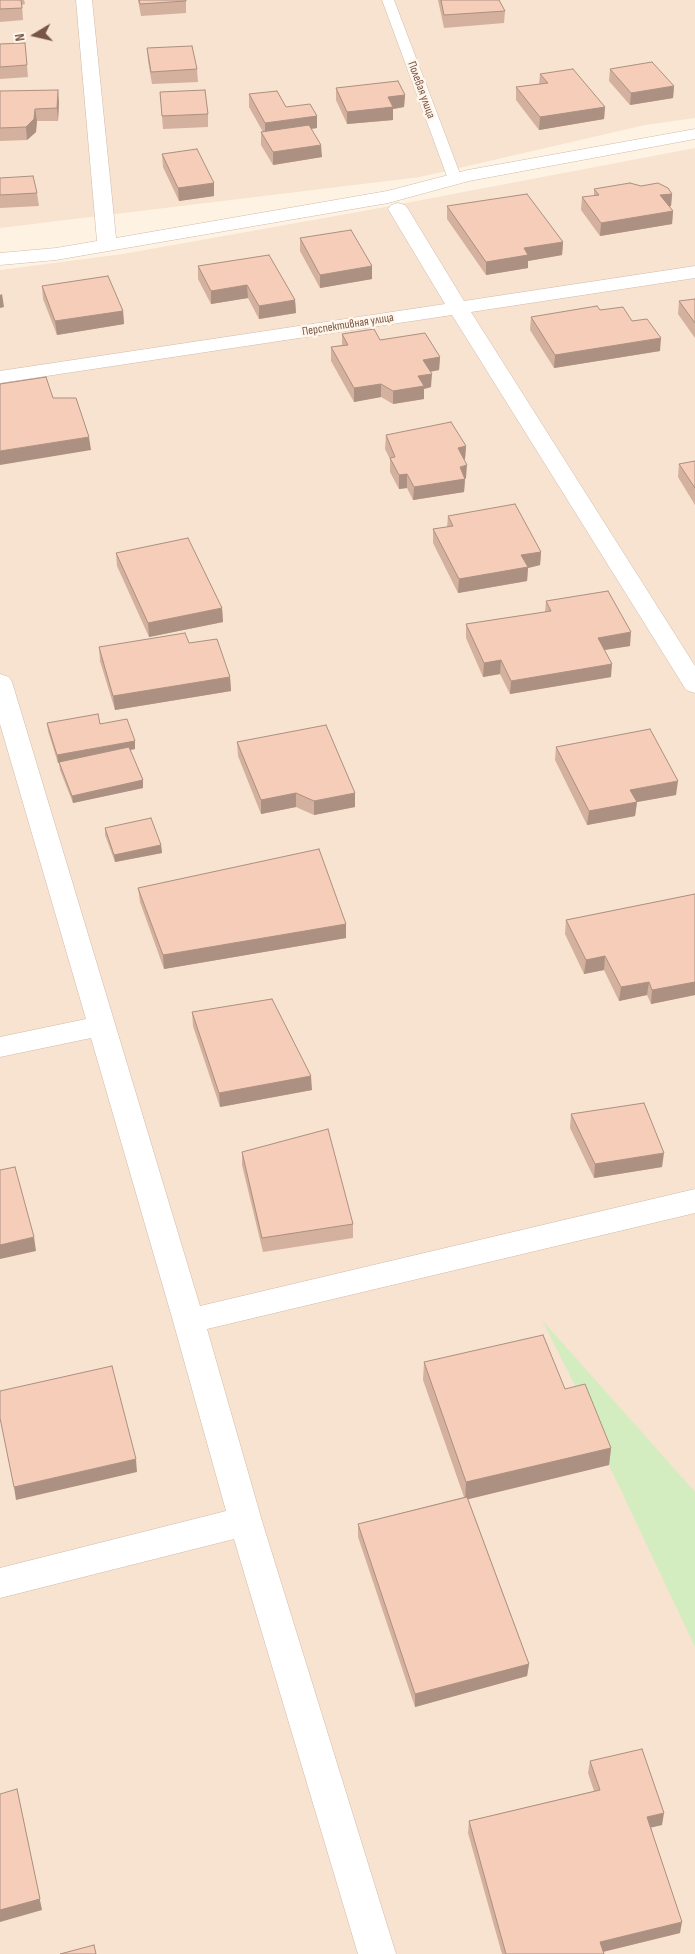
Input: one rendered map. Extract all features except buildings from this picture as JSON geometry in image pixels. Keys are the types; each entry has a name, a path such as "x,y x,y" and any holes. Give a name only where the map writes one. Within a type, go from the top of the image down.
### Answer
{"street":[{"path":"84,0 107,245"},
{"path":"0,259 56,254 388,197 456,180 695,134"},
{"path":"398,208 458,308 685,649 695,685"},
{"name":"Перспективная улица","path":"0,377 695,272"},
{"path":"0,682 189,1321 245,1521 377,1954"},
{"path":"0,1047 102,1026"},
{"path":"189,1321 695,1201"},
{"path":"0,1583 245,1521"}],"lane":[{"name":"Полевая улица","path":"388,0 456,180"}],"shaded area":[{"path":"0,0 695,0 695,118 645,125 420,177 0,228"},
{"path":"695,148 695,1954 0,1954 0,270 123,254 369,210"}],"green space":[{"path":"542,1320 695,1492 695,1647 609,1465 583,1401"}]}
